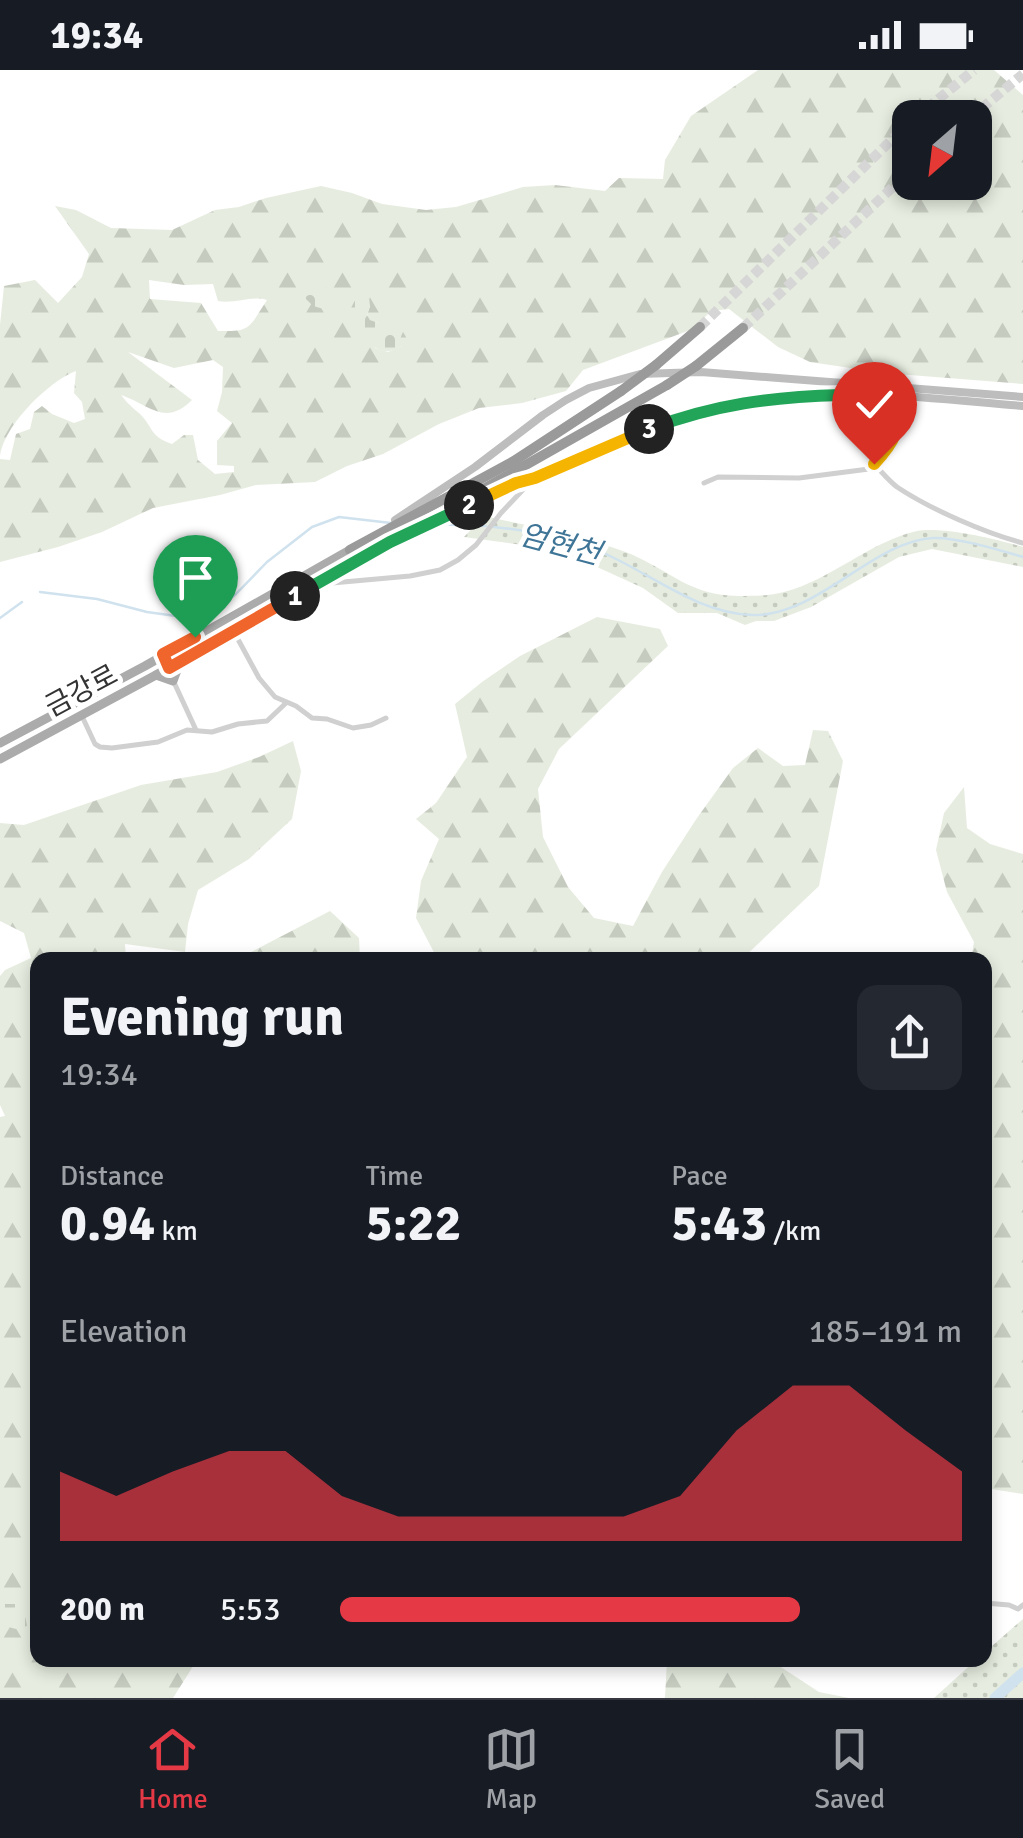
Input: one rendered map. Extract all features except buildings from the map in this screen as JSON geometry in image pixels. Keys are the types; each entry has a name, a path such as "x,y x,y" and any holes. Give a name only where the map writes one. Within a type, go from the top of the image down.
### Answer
{"highway":[{"path":"356,546 552,438 656,365 700,327"},
{"path":"390,542 667,386 743,328"}],"main road":[{"path":"427,505 542,415 578,394 640,374 700,372 1023,397"},
{"path":"461,505 535,478 644,430 716,407 842,394 1023,406"},
{"name":"금강로","path":"0,759 390,542"},
{"name":"금강로","path":"0,743 356,546"},
{"path":"156,675 173,680 180,661"}],"street":[{"path":"704,483 718,477 799,478 869,469 896,437 902,396"},
{"path":"874,464 895,485 924,502 984,531 1023,542"},
{"path":"313,585 440,570 476,545 535,478"},
{"path":"233,630 259,678 275,698 312,718 352,728 386,718"},
{"path":"163,654 196,730"},
{"path":"81,714 95,744 112,748 158,742 187,730 212,732 267,721 286,703"},
{"path":"992,1603 1018,1609 1023,1605"}],"green space":[{"path":"758,70 994,70 1023,95 1023,384 884,373 810,362 778,347 729,309 711,311 693,329 583,370 566,391 522,403 479,408 315,482 256,485 153,508 102,532 0,562 0,459 10,460 16,434 30,429 34,412 42,406 74,423 85,419 82,402 74,393 76,371 53,384 29,406 9,432 0,457 0,325 4,286 35,280 58,303 82,277 89,254 55,206 76,210 111,228 172,230 215,210 321,186 382,204 426,210 456,207 523,187 555,185 605,191 619,178 663,179 665,160 691,116","holes":["149,280 213,284 218,301 267,300 244,329 218,331 201,303 150,299","360,294 370,306 370,320 379,323 402,346 388,352 375,348","128,352 174,368 213,360 223,367 217,411 232,423 217,441 217,465 234,466 234,472 215,474 198,460 193,435 184,435 172,444 159,438 121,395 165,413 174,412 192,400"]},
{"path":"314,282 334,297 324,309 306,299 306,289"},
{"path":"360,294 369,297 370,320 379,323 386,317 405,327 400,339 402,346 381,350 359,333 350,314"},
{"path":"484,516 616,549 682,582 721,595 784,592 818,579 883,543 917,531 970,534 1023,547 1023,567 932,549 899,557 811,607 774,621 745,625 717,613 678,613 643,588 545,548 464,537"},
{"path":"597,617 660,629 668,646 559,749 538,789 543,837 568,887 594,918 633,926 662,872 733,768 758,748 783,766 805,765 813,730 828,731 843,761 819,886 749,952 434,952 416,918 421,881 439,839 416,819 436,803 467,757 455,704 520,656"},
{"path":"293,741 301,771 292,819 249,859 198,890 185,952 125,944 126,952 30,954 24,933 0,921 0,823 24,825 141,785 217,772"},
{"path":"964,787 967,828 990,844 1023,854 1023,1494 992,1489 992,952 972,952 974,942 947,892 936,850 944,813"},
{"path":"330,911 359,938 360,952 251,952"},
{"path":"30,958 30,1667 193,1667 173,1698 0,1698 0,1117 5,1116 0,1105 0,976"},
{"path":"4,1604 23,1604 27,1626 5,1626"},
{"path":"1023,1619 1023,1698 934,1698 968,1667 992,1667 992,1646"},
{"path":"667,1667 781,1667 819,1692 849,1698 665,1698"}],"waterway":[{"name":"엄현천","path":"40,592 97,599 176,616 210,615 312,527 339,517 391,523"},
{"name":"엄현천","path":"429,524 486,526"},
{"name":"엄현천","path":"494,527 584,546 697,602 752,615 799,604 911,542 954,540 1023,557"},
{"name":"엄현천","path":"0,618 22,602"},
{"path":"995,1698 1023,1673"}],"tunnel":[{"path":"937,100 974,70"},
{"path":"992,100 1023,74"},
{"path":"700,327 892,140"},
{"path":"743,328 892,188"}],"route":[{"path":"195,637 163,654 169,668 390,542 516,483 644,430 716,407 768,398 902,396 896,437 874,464"}]}
